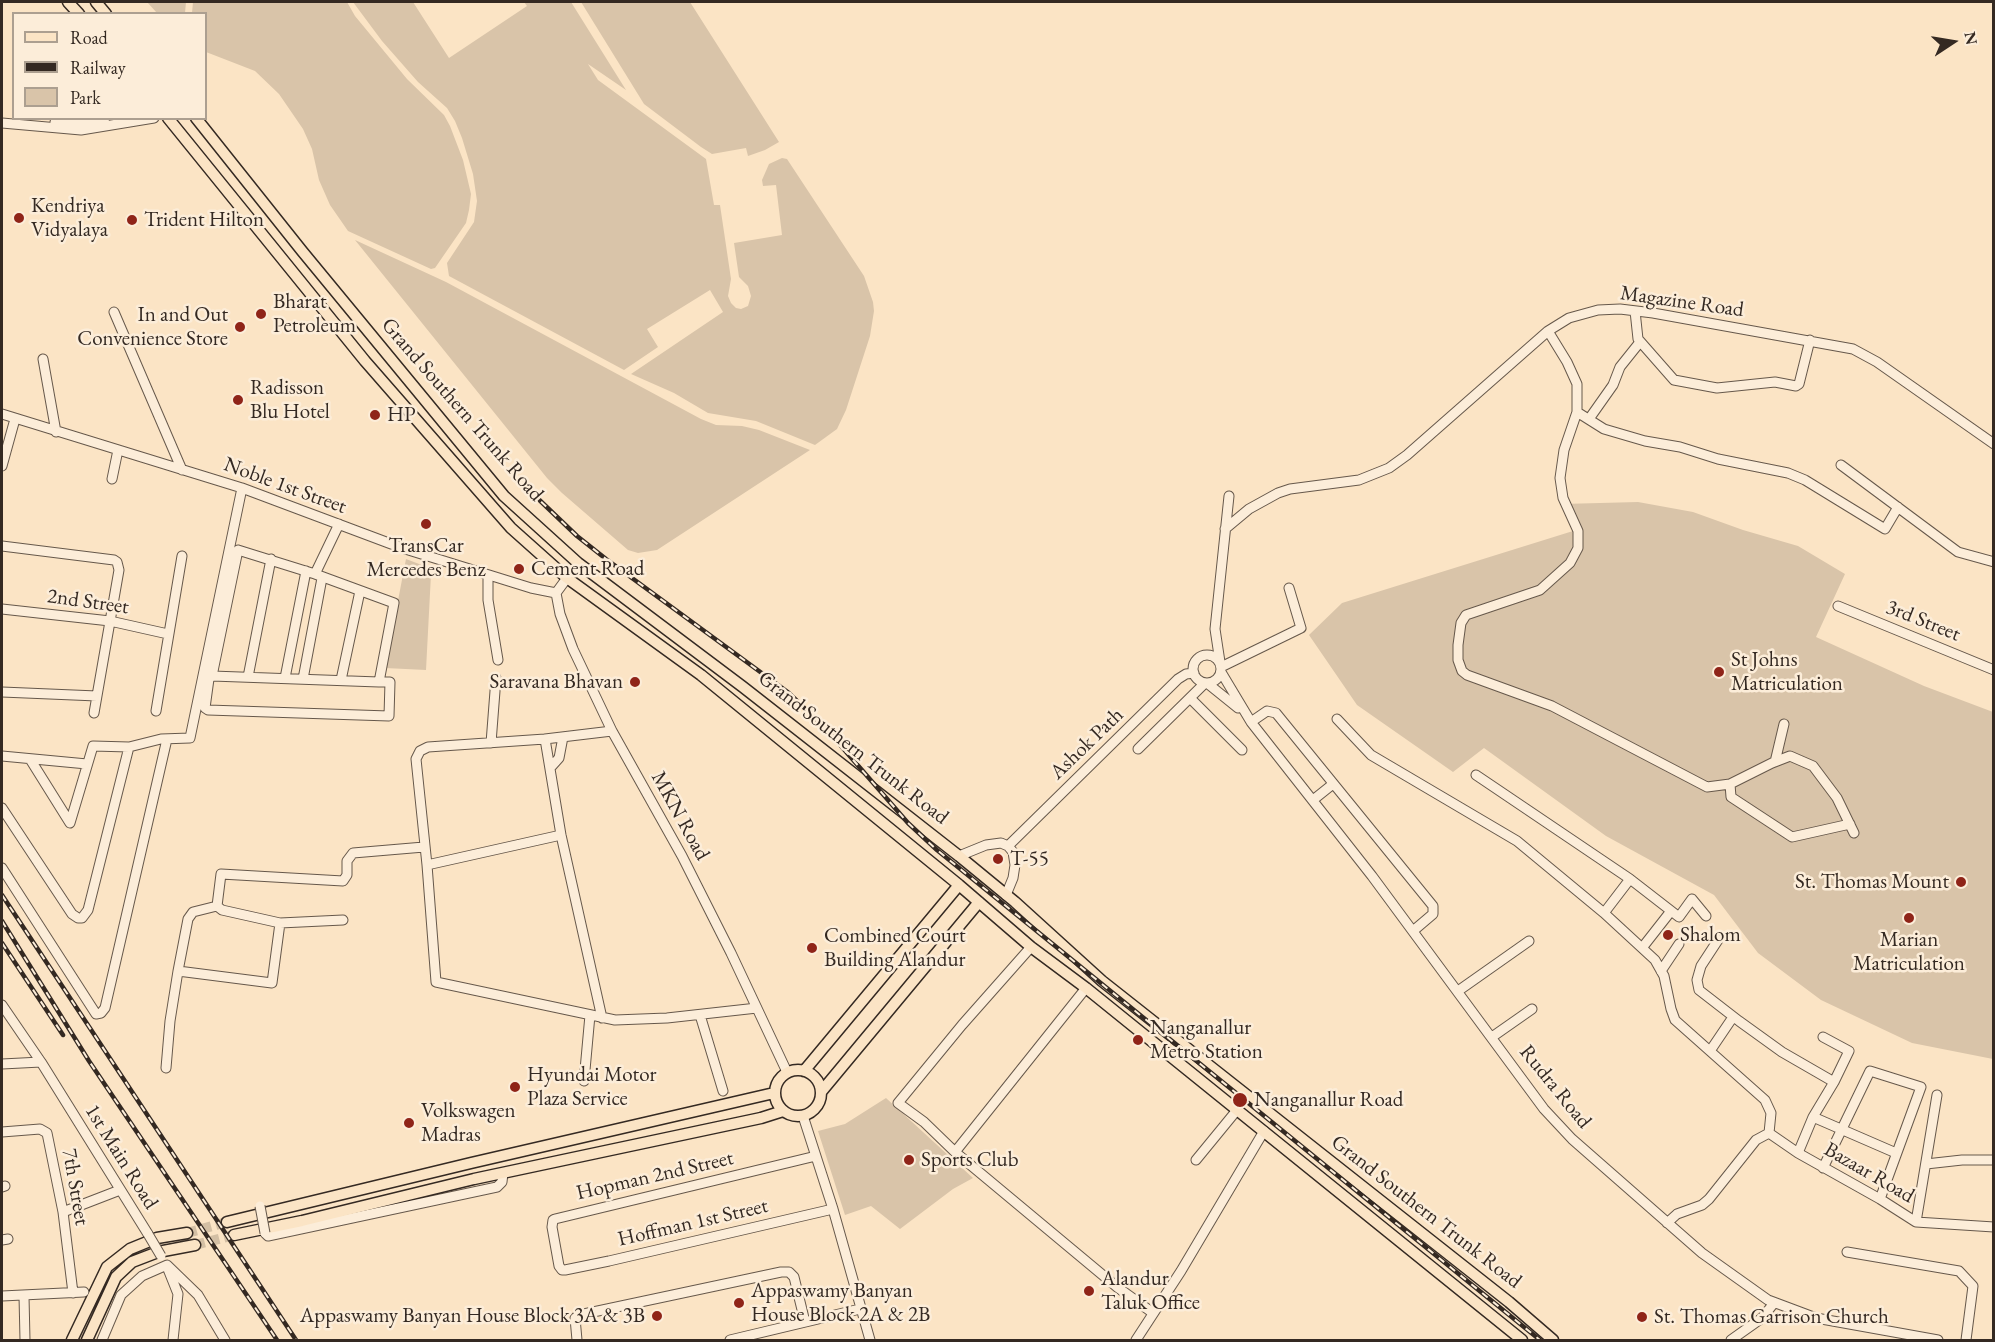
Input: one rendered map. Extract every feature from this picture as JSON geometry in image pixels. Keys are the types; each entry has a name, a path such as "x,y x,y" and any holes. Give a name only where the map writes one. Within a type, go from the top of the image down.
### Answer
{"main road":[{"name":"Grand Southern Trunk Road","path":"170,120 365,361 511,528 567,578 701,675 960,885 1031,947 1086,988 1523,1341"},
{"name":"Grand Southern Trunk Road","path":"198,120 302,251 504,496 578,563 743,687 959,856 1102,981 1491,1287 1553,1341"},
{"path":"494,509 504,496"},
{"path":"567,578 578,563"},
{"path":"804,1071 960,885"},
{"path":"821,1092 812,1075 804,1071 793,1070 780,1078 774,1093 783,1111 792,1116 803,1116 815,1108 821,1092 980,903"},
{"path":"227,1222 774,1093"},
{"path":"234,1235 761,1118 783,1111"},
{"path":"504,1156 505,1173"},
{"path":"72,1341 107,1267 130,1249 158,1238 187,1233"},
{"path":"87,1341 116,1277 132,1262 158,1252 195,1245"},
{"path":"1523,1341 1536,1325"}],"street":[{"path":"32,120 62,122 96,120"},
{"path":"2,123 81,130 142,120"},
{"name":"Magazine Road","path":"1225,529 1249,509 1284,490 1359,480 1389,468 1407,455 1548,331 1569,318 1607,309 1711,322 1849,348 1869,356 1994,444"},
{"path":"1635,311 1640,342 1674,380 1717,388 1775,382 1796,386 1799,384 1810,340"},
{"path":"114,312 182,470"},
{"path":"1548,331 1567,362 1576,384 1577,412 1564,450 1560,478 1563,498 1573,515 1579,543 1570,563 1540,590 1466,615 1461,623 1458,645 1460,668 1467,675 1552,706 1707,787 1730,784 1790,756 1813,766 1837,798 1852,829 1792,837 1731,797 1730,784"},
{"path":"1589,419 1613,385 1620,367 1640,342"},
{"path":"43,358 56,432"},
{"path":"1577,412 1604,429 1645,441 1788,473 1805,480 1885,529 1898,507"},
{"name":"Noble 1st Street","path":"2,414 242,488 402,548 531,588 555,593"},
{"path":"2,466 15,419"},
{"path":"112,479 118,450"},
{"path":"1841,465 1958,552 1994,562"},
{"path":"30,759 70,823 93,746 129,747 167,739 188,740 192,736 242,488"},
{"path":"1206,683 1196,678 1194,672 1196,660 1210,646 1215,629 1229,496"},
{"path":"285,678 314,574 339,524"},
{"path":"2,546 114,560 119,565 94,713"},
{"path":"212,676 285,678 379,682 390,682 388,716 208,710 205,708 209,679 212,676 238,550 394,603 379,682"},
{"path":"156,711 182,556"},
{"path":"248,677 270,559"},
{"path":"303,679 314,574"},
{"path":"488,575 488,600 498,660"},
{"path":"555,593 567,578"},
{"path":"1221,667 1301,628 1289,588"},
{"path":"341,680 360,591"},
{"name":"MKN Road","path":"555,593 573,649 612,730 682,856 787,1072"},
{"name":"3rd Street","path":"1838,606 1994,670"},
{"name":"2nd Street","path":"2,609 110,621 168,634"},
{"path":"1138,749 1206,683 1215,681 1221,667 1215,629"},
{"path":"1203,655 1212,655 1221,667"},
{"name":"Rudra Road","path":"1221,667 1250,720 1413,931 1544,1109 1564,1132 1702,1253 1754,1292 1774,1303 1816,1318 1938,1341"},
{"name":"Ashok Path","path":"1008,846 1178,680 1194,672"},
{"path":"491,743 496,678"},
{"name":"Rudra Road","path":"1206,683 1250,720"},
{"path":"2,692 97,696"},
{"path":"1190,698 1242,750"},
{"path":"1250,720 1267,711 1276,713 1433,906 1433,914 1413,931"},
{"path":"1337,719 1371,755 1517,841 1604,913 1655,960 1664,976 1671,1009 1676,1020 1765,1100 1771,1113 1769,1133 1756,1140 1709,1199 1702,1205 1674,1216 1667,1223"},
{"path":"1775,762 1784,724"},
{"path":"612,730 545,739 428,747 420,751 416,759 424,847 428,865 436,982 590,1016 627,1021 757,1008"},
{"path":"550,768 559,758 563,737"},
{"path":"2,868 96,1014 101,1013 105,1008 167,739"},
{"path":"545,739 561,836 602,1018"},
{"path":"2,808 72,914 82,918 88,910 129,747"},
{"path":"2,756 87,764"},
{"path":"1476,775 1630,879 1679,917 1692,899 1706,916"},
{"path":"1313,800 1333,784"},
{"path":"428,865 561,836"},
{"path":"959,856 986,845 1001,843 1008,846 1015,865 1014,878 1006,895"},
{"path":"217,906 221,874 343,881 347,861 353,853 424,847"},
{"path":"1604,913 1630,879"},
{"path":"217,906 222,910 280,923 343,920"},
{"path":"166,1068 170,1022 188,919 193,912 217,906"},
{"path":"1642,948 1671,911"},
{"path":"178,971 272,983 280,923"},
{"path":"1719,940 1701,966 1697,980 1700,990 1782,1052 1834,1082"},
{"path":"1458,991 1529,941"},
{"path":"1661,971 1679,944"},
{"path":"1031,947 962,1025 898,1103 924,1122 955,1152 1117,1287 1153,1313"},
{"path":"955,1152 1086,988"},
{"name":"1st Main Road","path":"2,1005 41,1062 164,1261 178,1294 173,1341"},
{"path":"1492,1037 1532,1009"},
{"path":"700,1015 723,1091"},
{"path":"584,1081 590,1016"},
{"path":"1710,1051 1733,1017"},
{"path":"1798,1153 1849,1051 1823,1037"},
{"path":"2,1064 41,1062"},
{"path":"1823,1168 1870,1071 1921,1087 1880,1199"},
{"path":"1916,1222 1937,1095"},
{"path":"1196,1160 1237,1110"},
{"path":"803,1116 833,1209 870,1341"},
{"path":"1814,1117 1896,1153"},
{"name":"7th Street","path":"2,1132 40,1129 47,1133 63,1212 73,1293"},
{"path":"1136,1341 1264,1131"},
{"name":"Bazaar Road","path":"1769,1133 1798,1153 1916,1222 1994,1227"},
{"name":"Hopman 2nd Street","path":"562,1270 559,1266 552,1227 555,1219 816,1156"},
{"path":"1926,1164 1962,1160 1994,1160"},
{"path":"260,1205 265,1233 268,1236 497,1187 502,1182 505,1173"},
{"path":"63,1212 120,1190"},
{"name":"Hoffman 1st Street","path":"562,1270 833,1209"},
{"path":"1847,1252 1959,1271 1973,1286 1966,1341"},
{"path":"102,1341 121,1295 142,1276 164,1261 198,1295 225,1341"},
{"path":"577,1341 574,1318 579,1315 781,1272 789,1272 794,1277 805,1322"},
{"path":"2,1296 84,1292"},
{"path":"24,1296 25,1341"},
{"path":"1731,1341 1762,1318 1774,1303"},
{"path":"729,1341 860,1309"}],"green space":[{"path":"147,2 186,2 185,12 156,12"},
{"path":"193,2 347,2 355,16 407,79 444,115 463,160 471,194 466,223 435,268 431,269 348,231 330,205 319,180 312,149 303,129 279,94 255,71 207,52 207,12 192,12"},
{"path":"353,2 413,2 449,58 527,6 524,2 571,2 626,90 588,64 598,80 706,159 714,205 720,205 731,279 728,296 736,308 741,309 748,306 751,296 748,286 739,277 734,243 782,235 776,185 763,186 762,180 769,164 782,158 787,159 864,276 873,302 870,336 846,410 837,429 815,445 756,421 708,413 674,393 631,374 723,312 710,290 647,329 658,347 624,370 449,276 447,263 474,222 477,201 473,174 462,138 447,108 418,82 382,41"},
{"path":"581,2 690,2 779,142 748,156 746,148 712,154 701,147 644,104"},
{"path":"355,240 446,282 701,419 716,425 742,426 759,430 810,450 657,550 638,553 628,550 547,478"},
{"name":"St. Thomas Mount","path":"1638,502 1693,512 1798,546 1845,574 1816,637 1924,686 1993,712 1993,1059 1912,1043 1821,1000 1758,953 1714,895 1606,836 1484,748 1453,772 1357,705 1309,635 1342,603 1573,531 1562,504"},
{"path":"406,559 427,567 431,574 426,670 385,668"},
{"path":"886,1098 973,1178 953,1189 900,1229 871,1206 845,1215 818,1131 845,1124"}],"tunnel":[{"path":"187,1233 227,1222"},
{"path":"195,1245 234,1235"}],"railway":[{"path":"531,492 577,536 606,559 789,693 828,731 908,823 937,850 1540,1340"},
{"path":"2,895 296,1340"},
{"path":"2,921 89,1061 277,1340"},
{"path":"2,943 63,1035"}],"place":[{"name":"Kendriya Vidyalaya","path":"19,218"},
{"name":"Trident Hilton","path":"132,220"},
{"name":"Bharat Petroleum","path":"261,314"},
{"name":"In and Out Convenience Store","path":"240,327"},
{"name":"Radisson Blu Hotel","path":"238,400"},
{"name":"HP","path":"375,415"},
{"name":"TransCar Mercedes Benz","path":"426,524"},
{"name":"Cement Road","path":"519,569"},
{"name":"St Johns Matriculation","path":"1719,672"},
{"name":"Saravana Bhavan","path":"635,682"},
{"name":"T-55","path":"998,859"},
{"name":"St. Thomas Mount","path":"1961,882"},
{"name":"Marian Matriculation","path":"1909,918"},
{"name":"Shalom","path":"1668,935"},
{"name":"Combined Court Building Alandur","path":"812,948"},
{"name":"Nanganallur Metro Station","path":"1138,1040"},
{"name":"Hyundai Motor Plaza Service","path":"515,1087"},
{"name":"Nanganallur Road","path":"1240,1100"},
{"name":"Volkswagen Madras","path":"409,1123"},
{"name":"Sports Club","path":"909,1160"},
{"name":"Alandur Taluk Office","path":"1089,1291"},
{"name":"Appaswamy Banyan House Block 2A & 2B","path":"739,1303"},
{"name":"Appaswamy Banyan House Block 3A & 3B","path":"657,1316"},
{"name":"St. Thomas Garrison Church","path":"1642,1317"}]}
